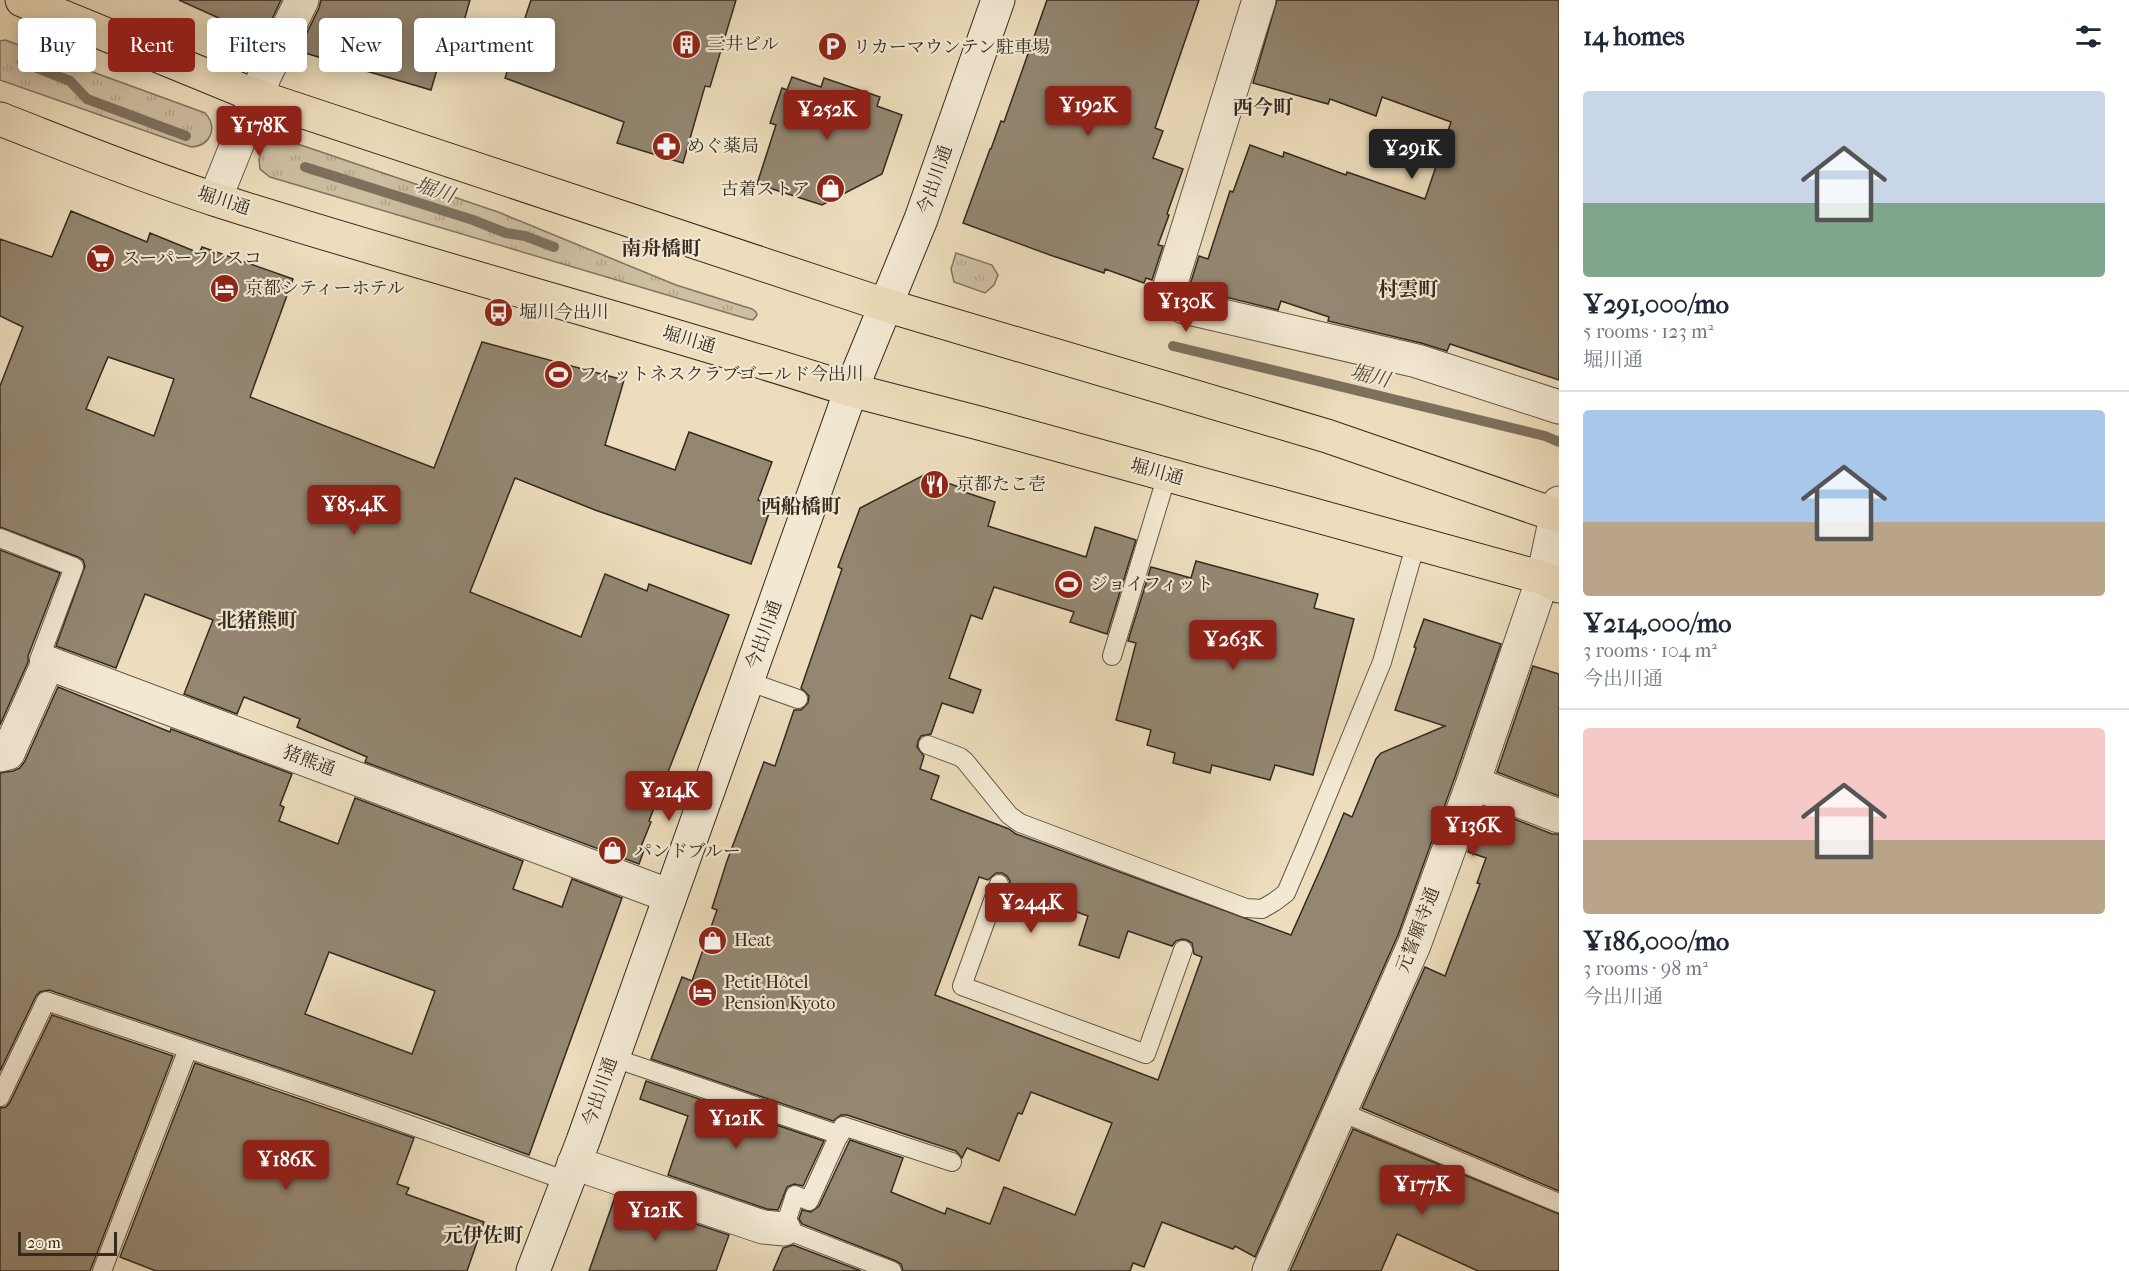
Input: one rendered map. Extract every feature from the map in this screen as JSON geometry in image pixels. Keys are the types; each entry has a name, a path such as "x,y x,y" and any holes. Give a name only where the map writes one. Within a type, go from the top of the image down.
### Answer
{"main road":[{"path":"22,0 256,96 885,305 1327,436 1558,511"},
{"name":"堀川通","path":"0,119 215,199 539,297 772,364 851,390 1416,543 1551,582"}],"street":[{"path":"215,199 256,96 302,0"},
{"name":"今出川通","path":"533,1271 571,1172 851,390 921,219 998,0"},
{"path":"1259,0 1169,290 1172,300 1184,307 1417,361 1559,407"},
{"name":"元誓願寺通","path":"1269,1271 1414,945 1473,783 1551,582 1558,511"},
{"path":"0,755 8,753 48,663"},
{"name":"猪熊通","path":"48,663 670,896"},
{"path":"1473,783 1559,816"},
{"path":"571,1172 763,1227 784,1229"}],"lane":[{"path":"1112,656 1167,475"},
{"path":"0,538 74,567 39,660 48,663"},
{"path":"928,745 965,761 1019,827 1203,897 1246,908 1262,909 1286,893 1308,844 1382,663 1416,543"},
{"path":"747,681 798,699"},
{"path":"999,884 962,986 1146,1054 1183,950"},
{"path":"0,1097 46,1001 340,1100 571,1172"},
{"path":"102,1271 188,1049"},
{"path":"611,1057 840,1135"},
{"path":"1341,1112 1559,1203"},
{"path":"892,1271 784,1229 795,1195 809,1201 843,1126 952,1162"}],"green space":[{"path":"5,40 18,45 18,72 93,72 205,113 211,124 210,135 203,143 191,147 0,80 0,41"},
{"path":"277,137 498,212 676,285 752,309 757,315 753,320 748,319 270,177 260,169 259,159 265,142"},
{"path":"956,253 992,265 998,275 994,285 985,293 954,282 951,269"}],"building":[{"path":"179,0 281,0 272,18 219,18"},
{"path":"321,0 470,0 465,18 414,18 414,72 436,72 431,90 370,72 402,72 402,18 319,18 319,57 307,54 307,33"},
{"path":"531,0 736,0 710,87 705,86 683,163 617,143 624,122 505,78 507,72 555,72 555,18 525,18"},
{"path":"1047,0 1199,0 1155,128 1163,131 1153,158 1183,169 1158,245 1163,246 1152,280 1146,278 1144,283 1105,269 1104,273 963,223 1001,121 1004,122"},
{"path":"1277,0 1559,0 1559,380 1450,344 1447,351 1328,321 1329,317 1281,301 1278,310 1189,288 1199,256 1208,259 1230,191 1233,192 1250,145 1283,157 1284,152 1346,175 1347,172 1425,199 1451,122 1382,97 1376,116 1330,99 1328,104 1253,83"},
{"path":"792,77 821,87 824,78 880,97 877,106 902,115 882,174 822,205 757,184 776,125 770,123 782,88 787,90"},
{"path":"71,211 147,242 150,233 199,253 202,247 293,279 250,397 434,468 482,342 624,380 605,445 675,470 689,432 772,462 758,500 772,505 751,564 595,510 515,478 470,592 581,637 605,574 647,591 649,584 729,615 649,821 651,822 640,849 644,850 639,864 365,762 367,757 297,727 300,719 244,697 237,714 184,694 213,620 145,594 116,668 56,646 85,566 83,560 78,557 0,527 0,386 23,327 0,316 0,239 52,257","holes":["108,357 174,379 154,436 86,409"]},
{"path":"924,475 962,488 961,491 995,502 988,526 1086,557 1095,527 1136,540 1107,634 1070,622 1074,612 994,587 982,619 971,615 949,678 981,690 973,713 942,703 931,734 921,736 918,741 917,747 924,756 920,769 939,776 931,799 1009,829 1016,834 1291,935 1344,813 1352,817 1376,759 1381,753 1445,726 1395,710 1424,619 1501,644 1398,935 1255,1257 1235,1246 1233,1249 1162,1222 1144,1267 1133,1263 1130,1271 903,1271 901,1264 896,1261 802,1224 799,1219 802,1210 811,1212 819,1206 850,1140 903,1158 891,1192 945,1214 947,1208 990,1224 1004,1187 1075,1215 1112,1123 1031,1092 1022,1114 1018,1113 999,1161 967,1148 962,1158 956,1151 847,1115 841,1115 833,1121 651,1059 682,977 692,981 717,910 712,908 727,861 764,762 775,766 794,710 801,710 808,703 809,696 801,688 842,569 838,567 860,508","holes":["996,873 1002,873 1010,881 1010,888 1088,916 1079,945 1119,958 1128,931 1172,946 1176,941 1182,939 1192,943 1194,954 1202,957 1158,1080 935,995 979,877 988,880"]},
{"path":"0,550 60,573 28,656 28,662 0,725"},
{"path":"1196,561 1318,594 1314,608 1354,619 1313,775 1275,765 1270,780 1212,765 1210,773 1173,763 1175,753 1147,745 1151,730 1116,720 1136,643 1128,641 1151,567 1191,578"},
{"path":"1533,666 1559,674 1559,796 1497,772"},
{"path":"58,687 170,732 171,729 292,774 280,805 284,807 279,821 338,844 355,798 523,861 513,889 562,907 572,879 622,898 529,1155 422,1116 49,990 40,992 36,996 0,1071 0,773 20,768","holes":["329,952 435,991 412,1054 305,1014"]},
{"path":"1484,807 1552,834 1559,834 1559,1191 1362,1108 1425,967 1445,976 1480,884 1477,883 1486,858 1468,852"},
{"path":"52,1015 173,1056 90,1271 0,1271 0,1108 6,1107 10,1102"},
{"path":"195,1063 414,1138 397,1184 409,1188 406,1194 484,1222 467,1271 156,1271 120,1257"},
{"path":"646,1081 824,1141 803,1186 794,1184 787,1187 778,1210 767,1209 668,1175 688,1116 640,1099"},
{"path":"1353,1129 1559,1214 1559,1271 1478,1271 1397,1234 1381,1271 1290,1271"},
{"path":"615,1197 729,1235 716,1271 589,1271"},
{"path":"793,1245 861,1271 773,1271 783,1248"}],"waterway":[{"name":"堀川","path":"47,72 70,81 87,99 186,136"},
{"name":"堀川","path":"305,167 554,247"},
{"name":"堀川","path":"1173,346 1545,436 1559,442"}],"place":[{"name":"三井ビル","path":"686,44"},
{"name":"リカーマウンテン駐車場","path":"832,47"},
{"name":"めぐ薬局","path":"666,146"},
{"name":"古着ストア","path":"831,189"},
{"name":"スーパーフレスコ","path":"101,258"},
{"name":"京都シティーホテル","path":"224,288"},
{"name":"堀川今出川","path":"498,312"},
{"name":"フィットネスクラブゴールド今出川","path":"558,374"},
{"name":"京都たこ壱","path":"935,484"},
{"name":"ジョイフィット","path":"1069,584"},
{"name":"パンドブルー","path":"613,851"},
{"name":"Heat","path":"713,940"},
{"name":"Petit Hôtel Pension Kyoto","path":"703,992"}],"district":[{"name":"西今町","path":"1263,107"},
{"name":"南舟橋町","path":"661,248"},
{"name":"村雲町","path":"1408,289"},
{"name":"西船橋町","path":"801,506"},
{"name":"北猪熊町","path":"257,620"},
{"name":"元伊佐町","path":"483,1235"}]}
